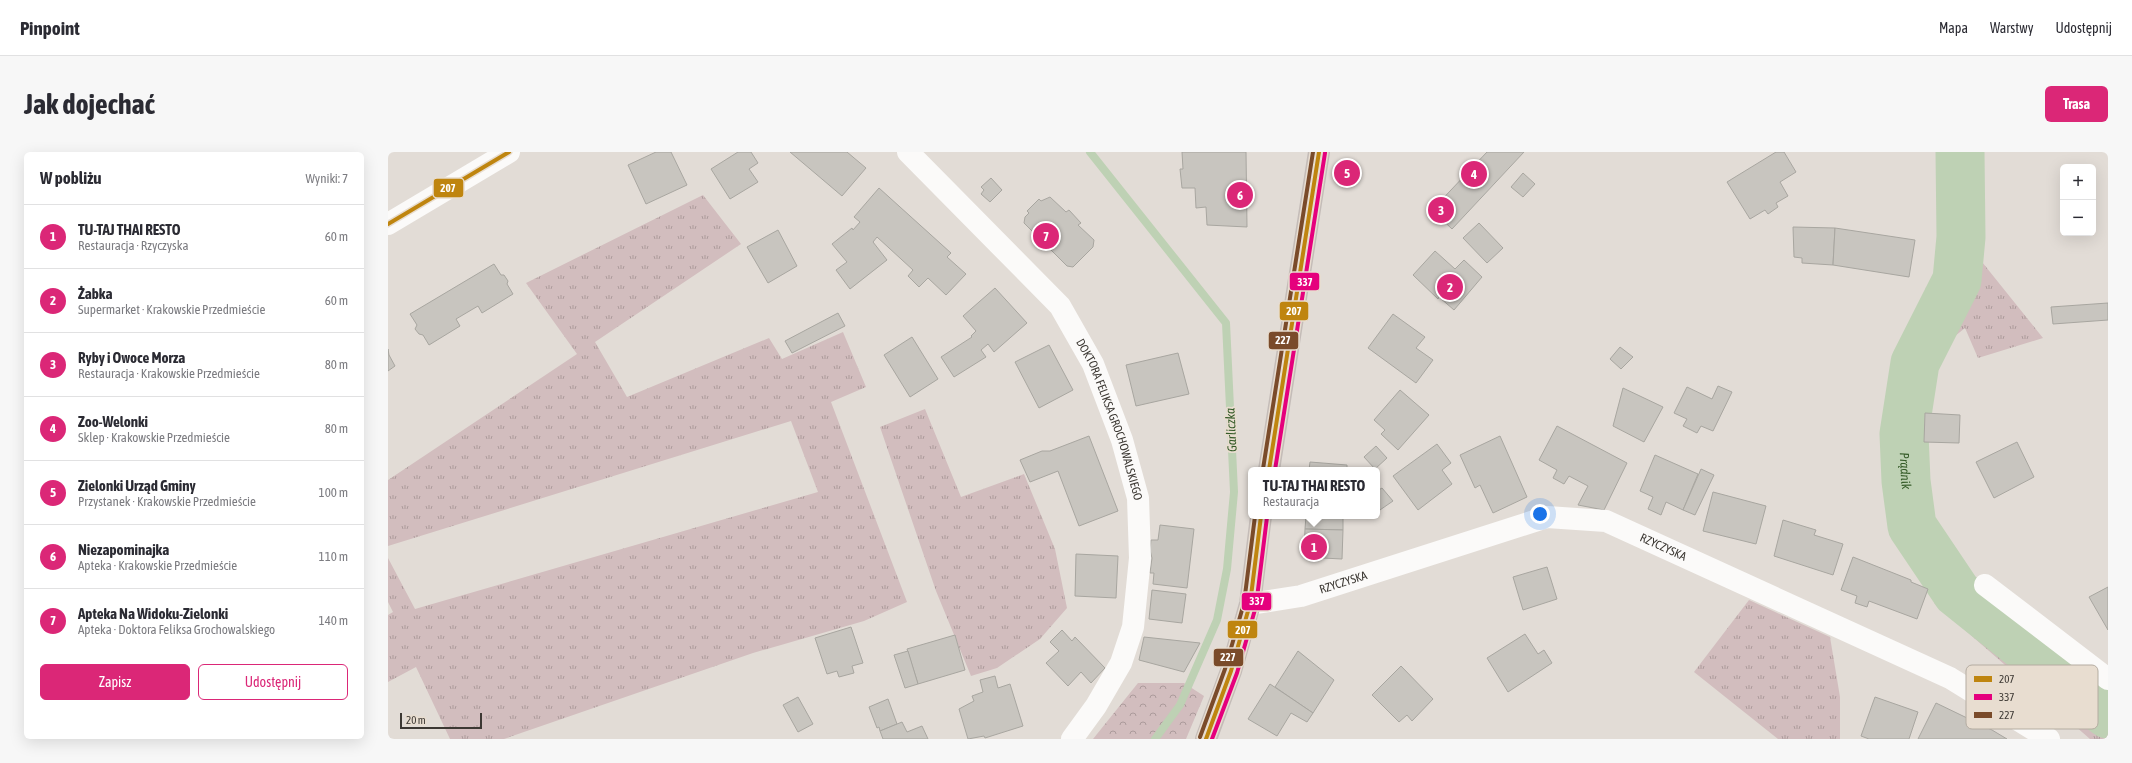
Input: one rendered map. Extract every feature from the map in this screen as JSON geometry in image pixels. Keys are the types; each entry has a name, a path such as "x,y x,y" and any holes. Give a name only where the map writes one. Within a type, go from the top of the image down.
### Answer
{"main road":[{"path":"1268,467 1319,152"},
{"path":"1206,739 1231,671 1250,604 1261,519"}],"street":[{"path":"388,224 509,152"},
{"name":"DOKTORA FELIKSA GROCHOWALSKIEGO","path":"908,152 1060,306 1094,364 1122,440 1138,498 1140,558 1133,627 1121,663 1096,706 1072,739"},
{"name":"RZYCZYSKA","path":"1250,604 1301,596 1547,517 1606,521 1950,678 1966,688"},
{"path":"1985,585 2090,665"},
{"path":"2098,671 2108,679"},
{"name":"RZYCZYSKA","path":"2033,729 2049,739"}],"green space":[{"path":"1941,152 1974,152 1974,252 2043,338 1978,358 1965,328 1928,358 1916,400 1913,466 1921,510 1958,573 2020,630 2066,665 2005,665 1934,603 1938,588 1906,527 1891,452 1895,384 1917,325 1926,287 1939,288 1943,165"},
{"path":"703,195 741,244 595,342 627,397 769,338 782,359 843,332 866,387 831,402 907,602 864,621 753,653 504,739 450,739 416,667 388,682 388,615 393,612 388,602 388,558 415,609 818,492 791,421 388,546 388,480 577,354 526,283"},
{"path":"925,409 961,497 1024,474 1055,549 1067,608 1040,639 997,668 971,676 936,591 880,427"},
{"path":"1749,600 1830,637 1840,697 1840,739 1778,739 1694,672"},
{"path":"1138,683 1184,683 1204,696 1186,739 1093,739"},
{"path":"2098,689 2108,697 2108,739 2090,739 2079,729 2098,729"}],"building":[{"path":"656,152 671,152 687,185 646,204 628,165"},
{"path":"738,152 751,152 758,163 749,169 758,182 730,199 711,169"},
{"path":"790,152 847,152 866,168 842,196"},
{"path":"1182,152 1246,152 1247,227 1207,225 1206,207 1196,208 1195,188 1182,188 1180,169 1183,169"},
{"path":"1487,152 1524,152 1452,229 1432,210"},
{"path":"1776,152 1784,152 1796,172 1780,182 1788,196 1776,203 1778,207 1768,214 1765,210 1750,219 1727,182"},
{"path":"1523,173 1535,184 1523,197 1511,187"},
{"path":"991,178 1002,190 990,202 981,194 984,190 981,187"},
{"path":"879,188 951,253 947,257 966,274 946,295 928,278 919,287 908,276 913,270 877,237 873,242 887,260 850,289 836,270 847,262 832,244 852,228 853,230 860,222 854,217"},
{"path":"1050,197 1066,212 1069,210 1081,223 1078,225 1094,240 1093,247 1073,267 1067,266 1024,223 1025,217 1029,213 1027,211 1039,199 1041,201"},
{"path":"1479,223 1503,248 1487,263 1463,238"},
{"path":"1793,227 1835,228 1833,265 1802,263 1802,258 1794,257"},
{"path":"1835,228 1915,240 1909,277 1833,265"},
{"path":"778,230 797,266 768,283 747,247"},
{"path":"1435,251 1455,269 1464,260 1482,277 1454,310 1439,297 1438,299 1413,275"},
{"path":"494,264 501,275 504,275 508,281 507,284 513,294 482,313 478,306 456,319 460,326 429,345 423,335 419,334 415,329 417,325 410,314"},
{"path":"995,288 1027,323 994,352 988,344 981,350 986,357 954,377 941,357 972,337 971,336 976,331 963,316"},
{"path":"2108,303 2108,320 2053,324 2051,307"},
{"path":"838,313 845,326 792,353 785,341"},
{"path":"1393,314 1425,337 1416,348 1433,360 1416,383 1368,348"},
{"path":"912,337 938,379 910,397 884,355"},
{"path":"1049,345 1073,390 1039,408 1015,362"},
{"path":"1620,347 1633,357 1621,369 1610,359"},
{"path":"388,349 389,355 395,366 388,371"},
{"path":"1178,353 1189,394 1136,406 1126,365"},
{"path":"1718,386 1732,392 1713,431 1701,426 1697,433 1683,426 1687,419 1674,413 1687,387 1712,399"},
{"path":"1623,388 1663,407 1644,442 1613,426"},
{"path":"1400,390 1429,415 1398,450 1381,434 1385,430 1374,420"},
{"path":"1925,413 1960,415 1959,443 1924,442"},
{"path":"1557,426 1627,463 1604,510 1578,505 1588,486 1569,476 1564,484 1553,478 1557,470 1539,460"},
{"path":"1089,436 1118,511 1079,526 1058,471 1030,482 1020,460 1042,451 1050,451"},
{"path":"1500,436 1527,497 1493,513 1480,485 1475,488 1460,455"},
{"path":"2017,442 2034,477 1994,498 1976,462"},
{"path":"1437,444 1451,463 1442,470 1452,484 1418,510 1393,476"},
{"path":"1376,446 1387,458 1377,467 1373,467 1364,457"},
{"path":"1655,455 1698,474 1683,510 1666,502 1661,515 1648,509 1653,497 1640,491"},
{"path":"1310,462 1347,465 1347,467 1309,467"},
{"path":"1701,469 1714,475 1695,515 1683,510"},
{"path":"1382,488 1393,501 1380,510 1380,489"},
{"path":"1713,492 1766,506 1756,544 1703,531"},
{"path":"1306,519 1343,519 1343,530 1305,529"},
{"path":"1783,520 1816,530 1814,535 1843,544 1833,575 1774,556"},
{"path":"1160,525 1194,529 1187,588 1153,584 1154,573 1150,573 1152,558 1150,550 1151,540 1158,540"},
{"path":"1305,529 1343,530 1342,559 1304,557"},
{"path":"1076,554 1118,556 1116,598 1075,596"},
{"path":"1853,557 1911,580 1911,582 1928,589 1917,619 1869,601 1867,607 1855,603 1857,596 1841,590"},
{"path":"1547,567 1557,599 1523,610 1513,577"},
{"path":"2108,587 2108,630 2089,597"},
{"path":"1152,590 1186,594 1182,623 1149,619"},
{"path":"851,627 863,663 852,666 854,673 839,677 837,671 827,674 815,638"},
{"path":"1062,630 1072,641 1075,637 1105,668 1091,683 1081,672 1068,686 1046,663 1059,651 1050,642"},
{"path":"1525,634 1538,654 1544,650 1552,663 1508,692 1487,658"},
{"path":"955,635 965,670 918,684 907,649"},
{"path":"1144,637 1200,643 1184,672 1139,660"},
{"path":"908,651 918,684 905,688 894,655"},
{"path":"1298,651 1334,680 1313,713 1275,687"},
{"path":"1401,666 1433,699 1412,721 1407,715 1399,722 1372,695"},
{"path":"995,676 998,688 1010,684 1023,726 985,738 984,736 968,739 959,709 974,701 972,696 983,692 980,680"},
{"path":"1270,684 1313,713 1307,722 1291,713 1277,736 1248,719"},
{"path":"798,697 813,724 798,732 783,705"},
{"path":"1875,697 1918,712 1909,739 1869,739 1861,736"},
{"path":"888,699 897,724 880,731 879,727 877,728 869,707"},
{"path":"1936,703 1966,717 1966,729 1990,729 2007,739 1918,739"},
{"path":"902,722 907,732 922,726 928,739 883,739 880,731"}],"waterway":[{"name":"Garliczka","path":"1090,152 1226,323 1234,492 1227,569 1217,620 1180,705 1155,739"},
{"name":"Prądnik","path":"1960,152 1961,237 1957,280 1915,363 1904,434 1906,481 1912,526 1957,593 2047,665"},
{"name":"Prądnik","path":"2098,706 2108,714"}],"transit line":[{"name":"207","path":"388,224 509,152"},
{"name":"227","path":"1263,467 1313,152"},
{"name":"207","path":"1269,467 1319,152"},
{"name":"337","path":"1275,467 1325,153"},
{"name":"227","path":"1200,737 1225,669 1244,603 1255,519"},
{"name":"207","path":"1206,739 1231,671 1250,604 1261,519"},
{"name":"337","path":"1212,739 1237,673 1256,606 1267,519"}],"place":[{"name":"Zielonki Urząd Gminy","path":"1347,173"},
{"name":"Zoo-Welonki","path":"1474,174"},
{"name":"Niezapominajka","path":"1240,195"},
{"name":"Ryby i Owoce Morza","path":"1441,210"},
{"name":"Apteka Na Widoku-Zielonki","path":"1046,236"},
{"name":"Żabka","path":"1450,287"},
{"name":"TU-TAJ THAI RESTO","path":"1314,547"}]}
